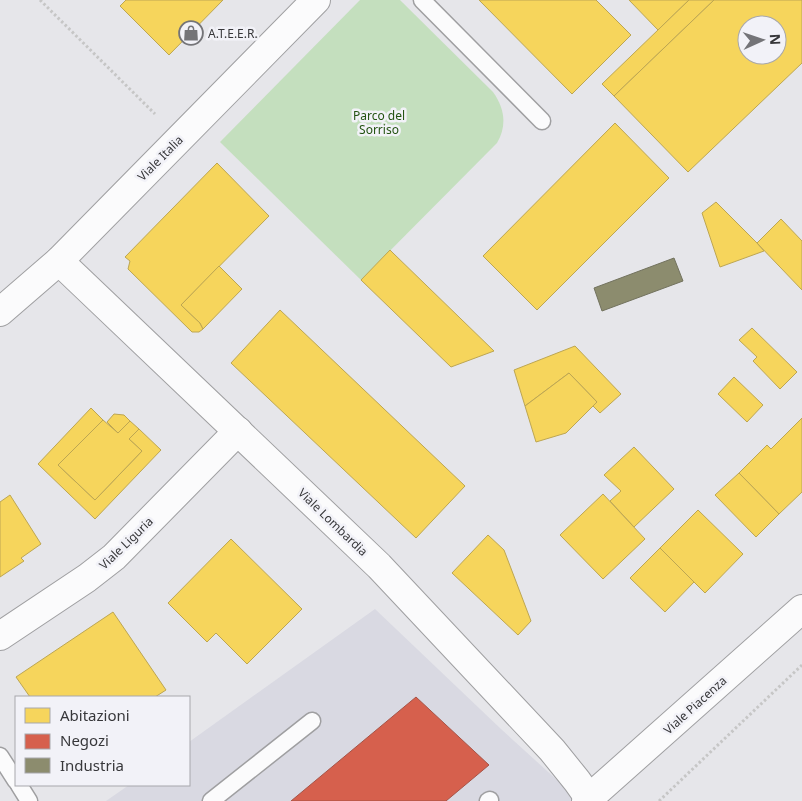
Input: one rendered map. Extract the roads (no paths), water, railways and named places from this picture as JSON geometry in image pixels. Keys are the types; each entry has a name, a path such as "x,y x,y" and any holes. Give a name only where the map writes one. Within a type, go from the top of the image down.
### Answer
{"street":[{"name":"Viale Italia","path":"0,312 59,261 316,0"},
{"name":"Viale Lombardia","path":"59,261 379,566 552,750 578,781 588,800"},
{"name":"Viale Liguria","path":"0,636 87,578 114,557 238,431"},
{"name":"Viale Piacenza","path":"588,800 800,612"}],"lane":[{"path":"422,0 542,120"},
{"path":"211,801 312,721"},
{"path":"0,756 15,779"},
{"path":"20,786 30,801"}],"place":[{"name":"A.T.E.E.R.","path":"191,33"}],"park label":[{"name":"Parco del Sorriso","path":"379,122"}]}
